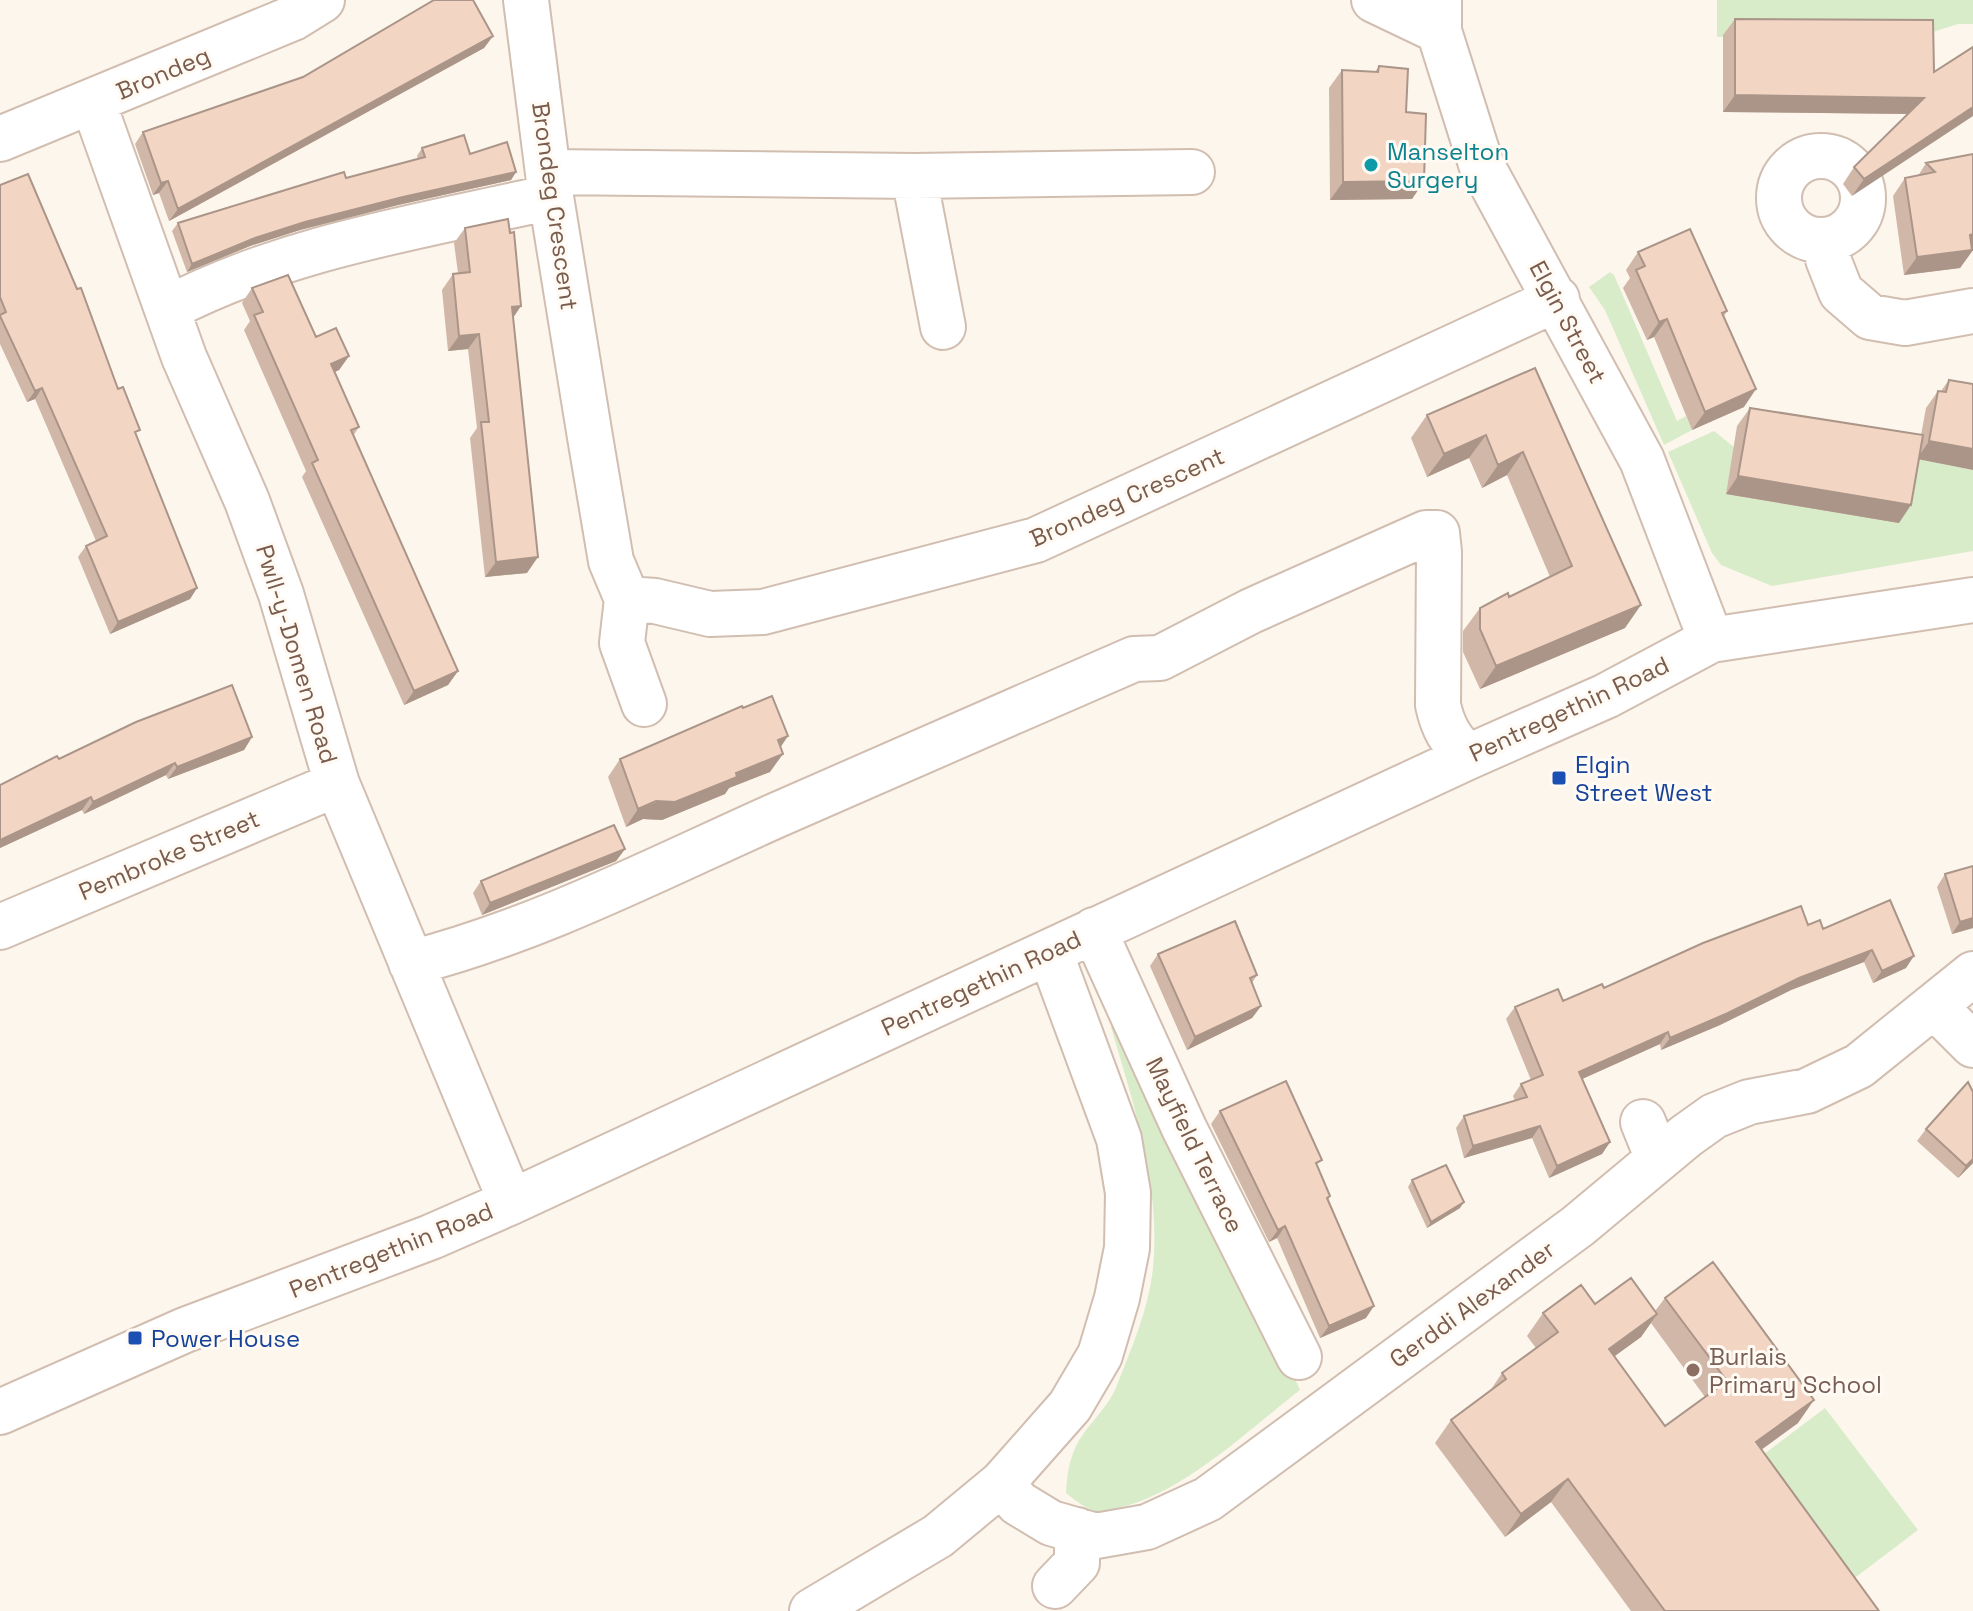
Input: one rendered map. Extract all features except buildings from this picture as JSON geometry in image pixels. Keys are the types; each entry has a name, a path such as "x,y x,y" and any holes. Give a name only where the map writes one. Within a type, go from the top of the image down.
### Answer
{"street":[{"name":"Brondeg","path":"0,139 293,18 322,0"},
{"name":"Brondeg Crescent","path":"526,0 550,184 611,561 627,599 622,643 644,704"},
{"path":"1374,0 1439,16"},
{"name":"Elgin Street","path":"1439,16 1481,164 1642,460 1711,640"},
{"name":"Pwll-y-Domen Road","path":"93,102 184,357 247,501 281,594 337,784 511,1202"},
{"path":"167,309 196,294 296,257 550,184 1192,172"},
{"path":"914,176 943,327"},
{"path":"1829,240 1828,259 1841,292 1870,317 1905,323 1973,311"},
{"name":"Brondeg Crescent","path":"627,599 655,601 710,614 763,612 1036,540 1557,299"},
{"path":"411,963 451,953 637,880 776,815 1134,659 1160,658 1251,611 1426,533 1437,533 1439,552 1438,705 1442,725 1468,757"},
{"name":"Pentregethin Road","path":"0,1412 185,1330 431,1237 511,1202 1468,757 1606,696 1711,640 1973,600"},
{"name":"Pembroke Street","path":"0,927 337,784"},
{"name":"Mayfield Terrace","path":"1094,930 1184,1128 1299,1357"},
{"path":"812,1611 938,1536 1002,1483 1070,1406 1100,1355 1117,1298 1127,1248 1128,1193 1119,1139 1050,952"},
{"name":"Gerddi Alexander","path":"1002,1483 1018,1503 1051,1523 1096,1536 1147,1527 1208,1499 1578,1226 1650,1140 1749,1102 1807,1091 1859,1066 1973,974"},
{"path":"1934,1006 1973,1045"},
{"path":"1055,1586 1077,1563 1077,1530"}],"green space":[{"path":"1717,0 1973,0 1973,24 1958,24 1917,37 1717,37"},
{"path":"1610,272 1614,275 1677,421 1686,416 1692,430 1664,445 1605,310 1589,287"},
{"path":"1714,431 1734,447 1726,494 1917,459 1973,470 1973,551 1772,586 1721,565 1712,553 1668,452"},
{"path":"1121,1016 1132,1030 1300,1390 1190,1475 1142,1501 1099,1512 1066,1493 1069,1467 1078,1442 1113,1394 1144,1313 1153,1268 1153,1206 1144,1146 1111,1027"},
{"path":"1825,1408 1918,1530 1852,1580 1759,1458"}],"place":[{"name":"Manselton Surgery","path":"1371,165"},
{"name":"Elgin Street West","path":"1559,778"},
{"name":"Power House","path":"135,1338"},
{"name":"Burlais Primary School","path":"1693,1370"}]}
